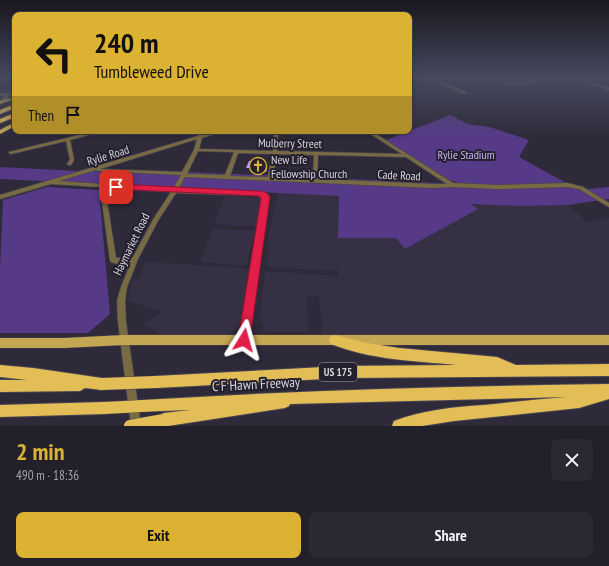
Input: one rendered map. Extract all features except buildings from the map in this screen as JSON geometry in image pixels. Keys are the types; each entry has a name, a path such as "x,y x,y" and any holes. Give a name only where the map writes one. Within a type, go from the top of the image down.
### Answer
{"highway":[{"path":"0,112 12,107"},
{"path":"0,118 12,115"},
{"path":"0,122 12,116"},
{"path":"335,340 380,351 497,363 520,371"},
{"name":"C F Hawn Freeway","path":"0,386 156,382 343,372 609,370"},
{"path":"0,371 102,384"},
{"name":"C F Hawn Freeway","path":"0,410 104,408 264,398 308,398 506,391 609,391"},
{"path":"399,426 419,420 454,414 579,402 609,391"},
{"path":"130,426 203,413 263,406 308,398"}],"main road":[{"path":"0,102 12,98"},
{"path":"0,132 12,126"},
{"path":"0,343 64,343 124,340 609,340"}],"street":[{"path":"11,153 90,134"},
{"name":"Haymarket Road","path":"136,426 124,340 121,301 124,287 135,259 196,150 202,134"},
{"name":"Rylie Road","path":"0,197 202,134"},
{"path":"270,178 275,152 276,134"},
{"path":"373,134 452,185"},
{"path":"68,140 72,160 69,164"},
{"name":"Mulberry Street","path":"196,150 407,156"},
{"path":"227,176 236,152"},
{"path":"314,180 316,154"},
{"name":"Cade Road","path":"93,169 433,186 574,186 592,194 609,206"},
{"path":"50,182 173,191 263,194 266,197 244,340"},
{"path":"102,186 113,260 135,259"}],"shaded area":[{"path":"278,192 339,196 338,238 396,238 405,249 477,209 470,204 518,206 568,205 587,222 609,218 609,334 323,334 319,295 307,296 308,332 266,332 260,319 265,271 338,276 338,262 337,271 267,267 269,232"},
{"path":"225,196 263,198 256,226 214,224"},
{"path":"213,229 255,231 246,266 200,262"},
{"path":"145,262 242,268 251,271 242,321 231,335 160,335 143,323 162,312 128,301 131,285 135,278 139,279"}],"green space":[{"name":"Rylie Stadium","path":"450,115 468,124 490,127 529,140 519,157 579,190 609,187 609,199 568,205 518,206 471,204 478,209 405,249 396,238 338,238 339,196 0,179 0,167 78,171 190,172 461,184 442,177 386,140 401,134 412,134 412,130"},
{"path":"47,187 99,190 110,314 88,333 0,333 0,271 3,200"}],"place":[{"name":"New Life Fellowship Church","path":"258,166"}],"route":[{"path":"116,187 225,193 258,193 263,194 266,197 244,340"}]}
